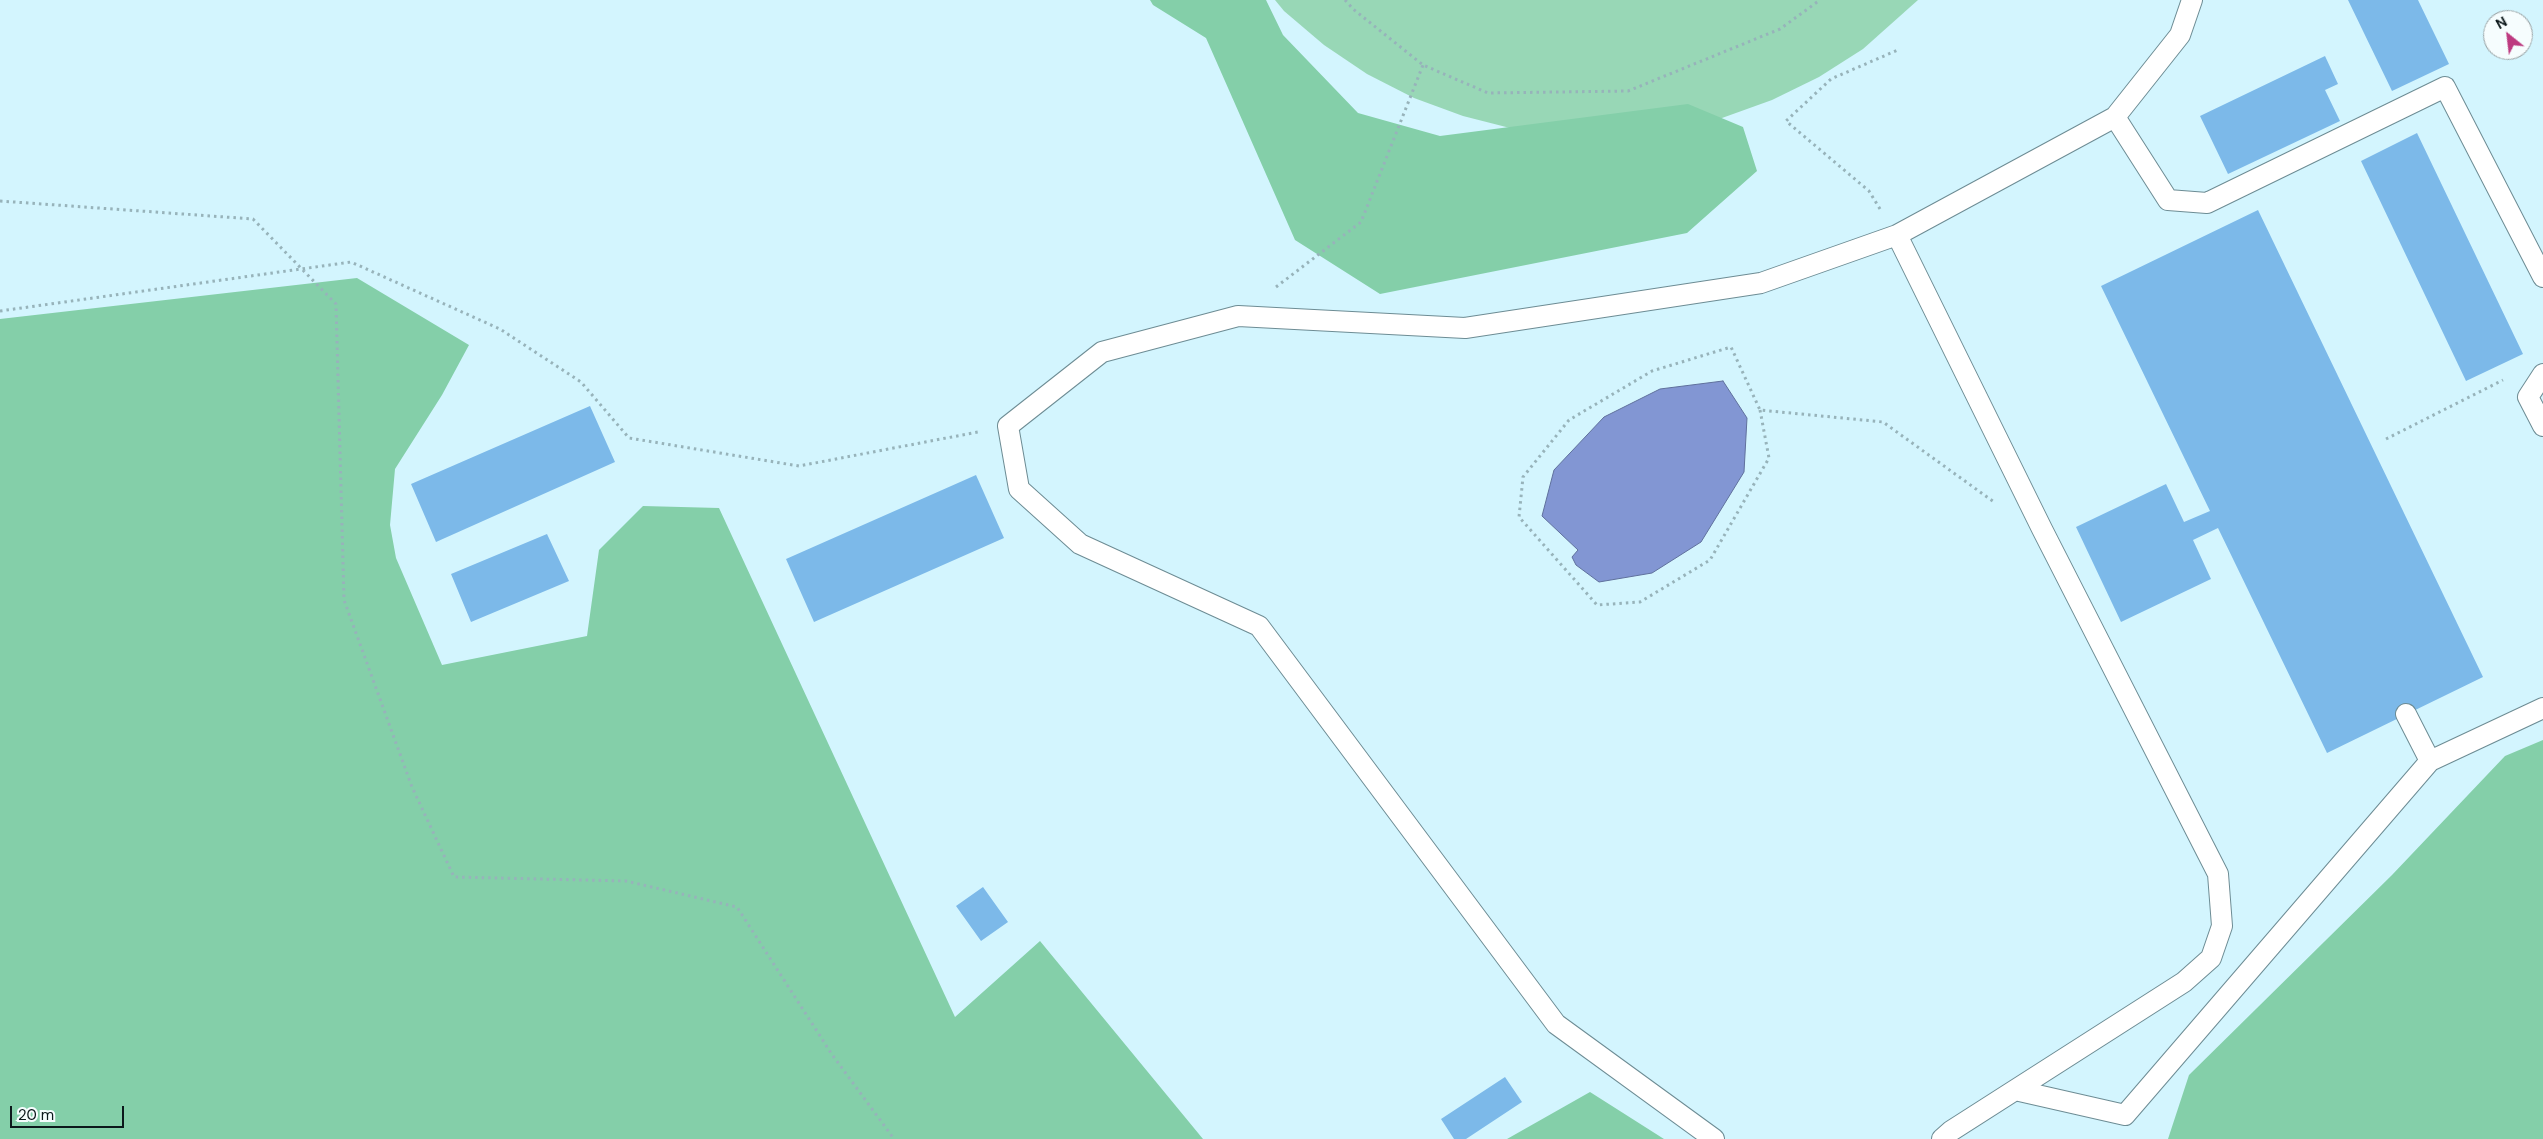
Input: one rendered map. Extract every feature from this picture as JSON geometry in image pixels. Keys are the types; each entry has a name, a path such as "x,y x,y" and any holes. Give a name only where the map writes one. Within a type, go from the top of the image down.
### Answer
{"lane":[{"path":"1714,1139 1556,1024 1258,626 1080,544 1019,489 1008,426 1102,352 1238,316 1465,328 1761,283 1897,235 2115,116 2180,35 2192,0"},
{"path":"2115,116 2168,200 2207,203 2444,87 2543,277"},
{"path":"1897,235 2038,520 2218,874 2222,926 2211,958 2184,982 1950,1131 1942,1139"},
{"path":"2543,374 2528,397 2543,426"},
{"path":"2015,1090 2125,1115 2430,761 2543,708"},
{"path":"2406,714 2430,761"}],"path":[{"path":"1345,0 1423,65 1488,93 1628,91 1780,29 1820,0"},
{"path":"1897,235 1870,191 1786,121 1831,79 1900,48"},
{"path":"1238,316 1361,222 1423,65"},
{"path":"0,201 253,219 336,304 344,600 412,787 454,877 626,881 737,908 831,1053 893,1138"},
{"path":"0,311 351,262 500,329 581,382 628,438 799,466 1008,426"},
{"path":"1731,347 1760,410 1769,458 1710,560 1640,602 1598,605 1519,517 1523,476 1569,420 1652,371 1731,347"},
{"path":"2386,439 2512,375 2528,397"},
{"path":"1760,410 1883,422 1995,503"}],"green space":[{"path":"1150,0 1266,0 1283,35 1358,113 1440,136 1688,104 1743,127 1757,171 1687,233 1380,294 1295,240 1206,38 1153,5"},
{"path":"1275,0 1918,0 1863,49 1819,77 1772,100 1722,118 1671,130 1514,129 1463,116 1414,98 1367,74 1324,45 1284,11"},
{"path":"357,278 469,345 442,395 395,469 390,525 396,558 442,665 587,636 599,550 643,506 719,508 955,1017 1040,941 1203,1139 0,1139 0,319"},
{"path":"2543,740 2543,1139 2168,1139 2189,1075 2392,875 2505,756"},
{"path":"1590,1092 1664,1139 1507,1139"}],"water":[{"path":"1723,381 1747,418 1744,472 1701,542 1652,573 1599,582 1576,565 1572,557 1578,550 1542,516 1554,470 1604,417 1660,389"}],"building":[{"path":"2348,0 2418,0 2449,64 2392,91"},
{"path":"2325,56 2338,84 2325,90 2340,121 2228,174 2200,116"},
{"path":"2417,133 2523,354 2466,381 2361,161"},
{"path":"2258,210 2483,677 2327,753 2218,528 2193,540 2211,579 2121,622 2076,527 2166,484 2184,522 2210,511 2101,286"},
{"path":"590,406 615,462 436,542 411,484"},
{"path":"976,475 1004,538 814,622 786,559"},
{"path":"547,534 569,581 471,622 451,574"},
{"path":"983,887 1008,922 981,941 956,906"},
{"path":"1505,1077 1522,1102 1466,1139 1454,1139 1441,1119"}]}
